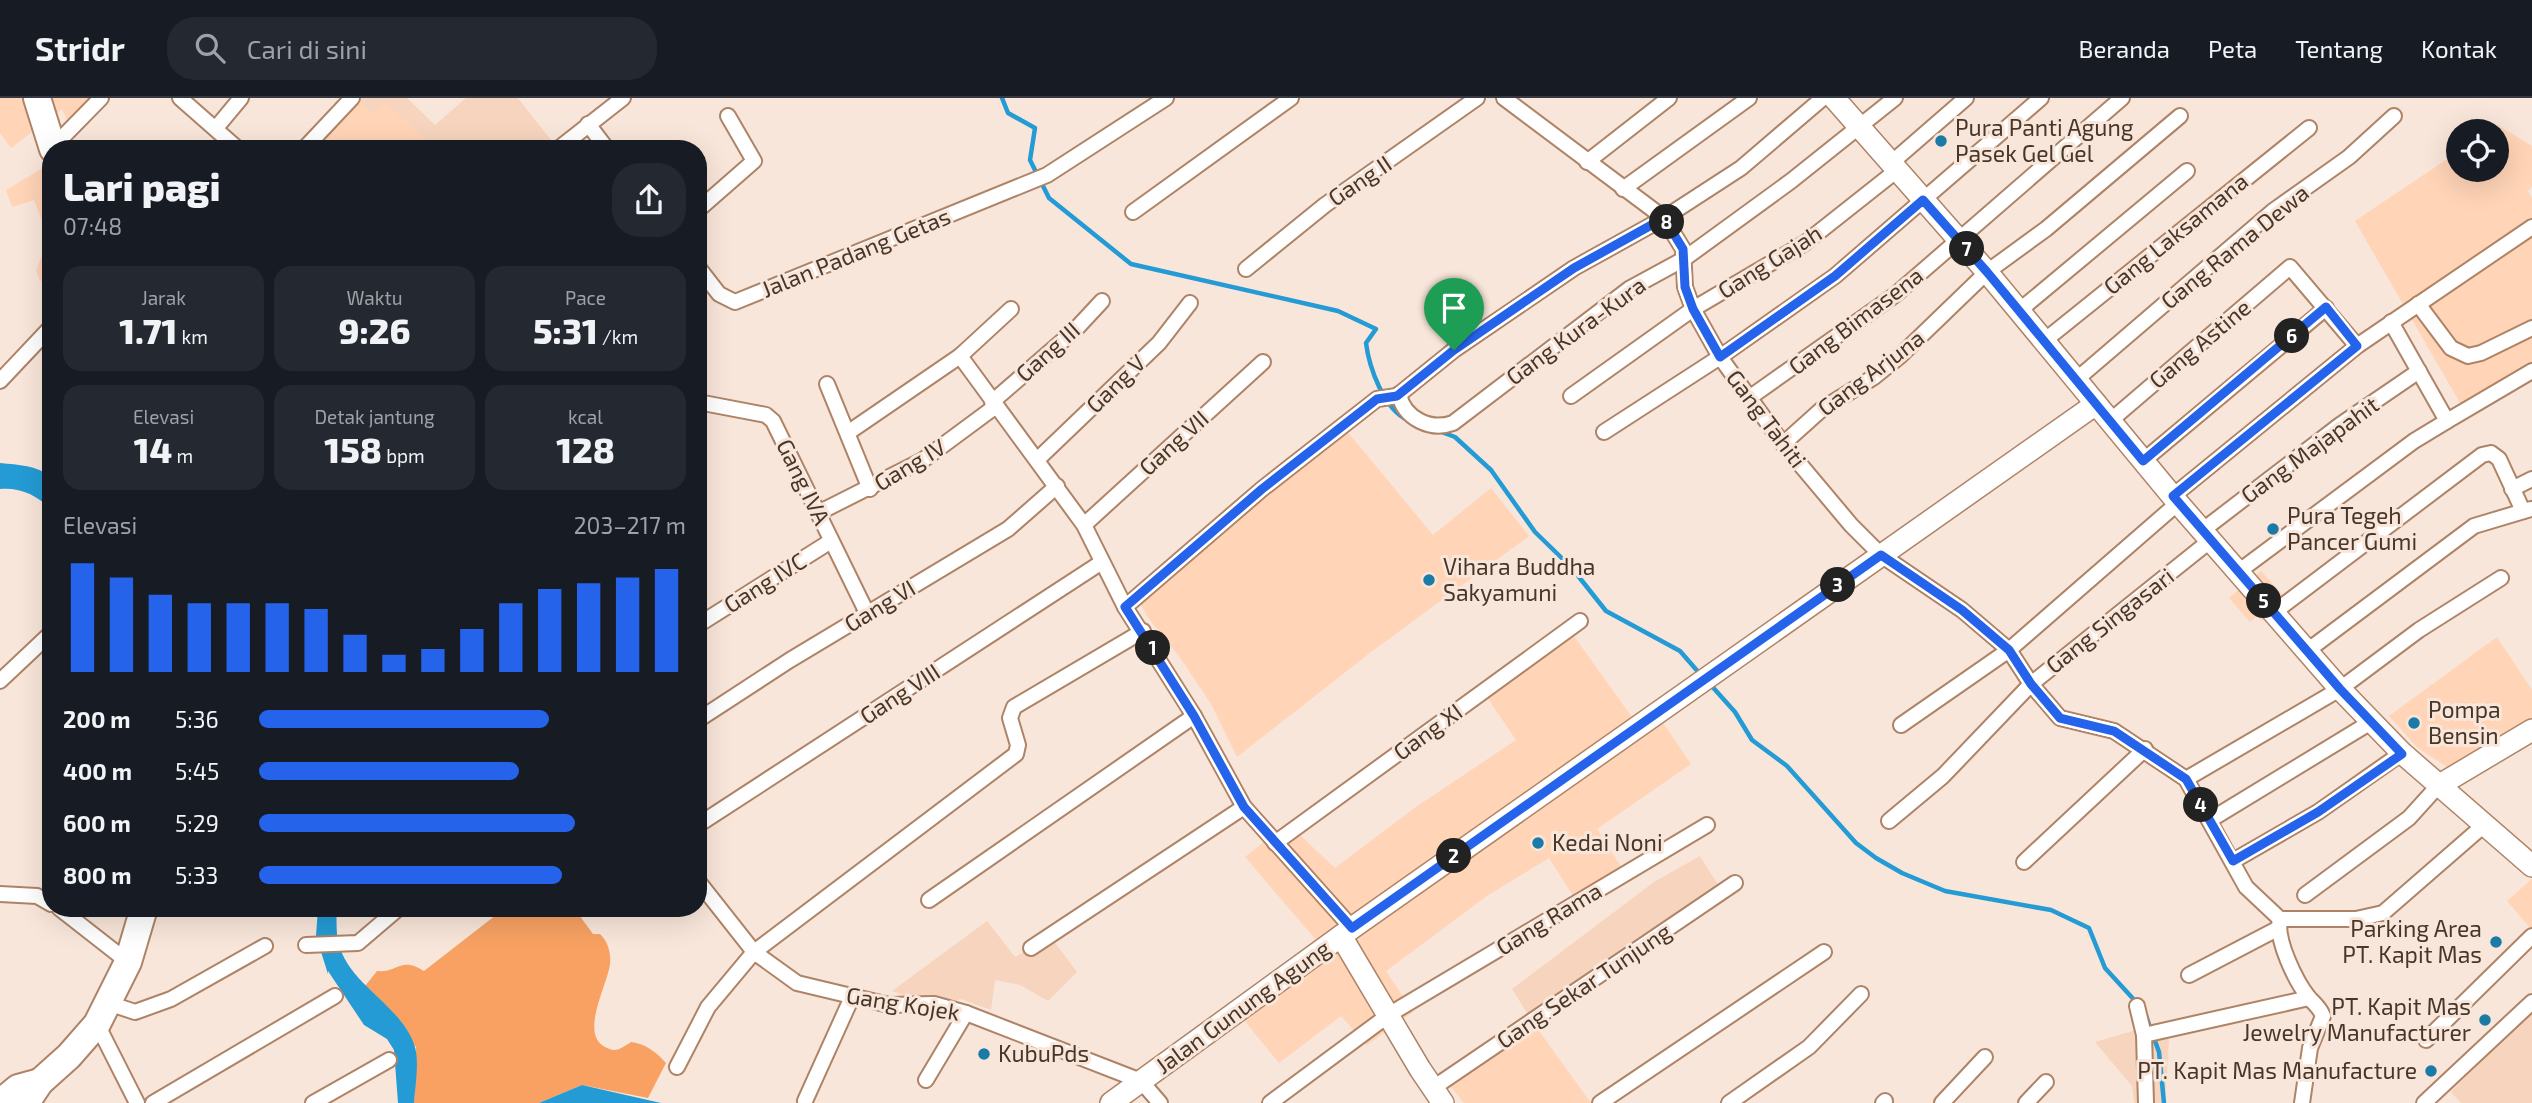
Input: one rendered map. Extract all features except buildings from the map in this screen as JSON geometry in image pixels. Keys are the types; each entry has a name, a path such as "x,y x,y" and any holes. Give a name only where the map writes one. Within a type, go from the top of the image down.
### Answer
{"highway":[{"path":"37,98 50,140"},
{"path":"1,1103 18,1088 33,1093 69,1056 102,1013 128,962 142,917"}],"main road":[{"path":"1834,98 2020,310 2109,421 2340,689 2402,754 2483,825 2529,858"},
{"name":"Jalan Gunung Agung","path":"1111,1103 1347,932 2096,404"},
{"path":"2438,786 2532,730"},
{"path":"1347,932 1390,1014 1438,1095"}],"street":[{"path":"60,140 101,98"},
{"path":"180,98 229,140"},
{"path":"216,128 241,98"},
{"path":"312,140 352,98"},
{"path":"569,140 623,98"},
{"name":"Jalan Padang Getas","path":"707,279 719,294 735,302 1047,175 1166,98"},
{"path":"1133,212 1291,98"},
{"name":"Gang II","path":"1246,269 1325,205 1477,98"},
{"name":"Gang Tahiti","path":"1504,98 1664,218 1678,238 1684,259 1685,287 1693,309 1720,357 1783,444 1851,525 1881,555 1962,610 2009,650 2031,684 2060,718 2107,729 2145,749 2186,779"},
{"path":"1587,162 1669,98"},
{"path":"1623,189 1749,98"},
{"path":"1125,607 1262,489 1377,399 1397,396 1454,350 1574,268 1664,218 1741,167 1823,98"},
{"name":"Gang Kura-Kura","path":"1397,396 1405,410 1419,420 1440,428 1454,423 1629,289 1684,259 1895,98"},
{"name":"Gang Gajah","path":"1571,396 1693,309 1805,243 1893,167 1966,98"},
{"path":"1604,432 1720,357 1835,276 2041,98"},
{"name":"Gang Bimasena","path":"1749,398 1895,295 2122,98"},
{"path":"707,202 754,161 728,116"},
{"name":"Gang Arjuna","path":"1783,444 1822,409 1874,377 1900,356 1987,272 2046,229 2180,116"},
{"name":"Gang Rama Dewa","path":"2077,380 2273,211 2349,158 2394,116"},
{"path":"589,124 601,140"},
{"name":"Gang Laksamana","path":"2044,341 2309,128"},
{"path":"2020,310 2187,171"},
{"path":"1902,724 2009,650 2176,500 2357,346 2530,233"},
{"name":"Gang Astine","path":"2109,421 2291,268 2326,307"},
{"name":"Gang III","path":"994,404 1075,330 1102,301"},
{"name":"Gang V","path":"1037,460 1159,343 1190,303"},
{"path":"2418,304 2451,348 2468,356 2532,328"},
{"path":"2143,461 2326,307 2357,346"},
{"path":"849,432 960,356 1011,309"},
{"path":"2392,322 2447,421"},
{"path":"0,381 42,337"},
{"path":"960,356 1084,524 1125,607 1143,631 1194,716 1244,807 1347,932"},
{"name":"Gang VII","path":"1084,524 1263,362"},
{"path":"2238,572 2414,441 2532,371"},
{"name":"Gang Majapahit","path":"2207,535 2332,431 2419,372"},
{"path":"827,384 849,432 870,489"},
{"name":"Gang IVA","path":"707,404 768,416 776,426 867,613"},
{"name":"Gang IV","path":"818,513 870,489 937,452 994,404"},
{"path":"2273,613 2482,455 2491,453 2499,459 2512,489 2527,510 2474,526 2307,652"},
{"path":"2512,489 2532,479"},
{"name":"Gang VI","path":"707,714 1008,528 1057,486"},
{"name":"Gang Singasari","path":"1889,821 1943,776 2031,684 2207,535"},
{"name":"Gang IVC","path":"707,619 831,541"},
{"name":"Gang VIII","path":"707,819 1102,562"},
{"path":"2302,1103 2310,1048 2323,1016 2309,998 2288,959 2279,924 2246,887 2186,779 2340,689 2419,630 2501,578"},
{"name":"Gang XI","path":"1275,843 1580,621"},
{"path":"677,1067 708,1007 754,952 1016,754 1018,745 1010,718 1014,707 1143,631"},
{"path":"0,681 42,641"},
{"path":"929,900 1194,716"},
{"path":"2210,820 2371,722"},
{"path":"2024,862 2145,749"},
{"path":"2233,861 2318,812 2402,754"},
{"path":"2305,895 2409,818 2438,786"},
{"path":"1031,948 1244,807"},
{"name":"Gang Rama","path":"1390,1014 1707,825"},
{"path":"2189,975 2279,924 2356,919 2393,908 2483,825"},
{"name":"Gang Sekar Tunjung","path":"1438,1095 1735,883"},
{"name":"Gang Kojek","path":"707,892 754,952 797,983 889,1005 934,1004 966,1013 1141,1081"},
{"path":"0,894 37,895 42,898"},
{"path":"70,917 128,962"},
{"path":"306,945 358,943 388,917"},
{"path":"2426,1040 2532,936"},
{"path":"137,1103 102,1013 135,1012 171,999 265,946"},
{"path":"1600,1103 1824,952"},
{"path":"1729,1103 1809,1047 1861,994"},
{"path":"153,1103 335,996"},
{"path":"805,1101 852,998"},
{"path":"2144,1035 2309,998"},
{"path":"2424,1103 2532,1002"},
{"path":"2137,1006 2144,1035 2146,1103"},
{"path":"926,1080 966,1013"},
{"path":"1270,1103 1390,1014"},
{"path":"1942,1103 1985,1057"},
{"path":"313,1103 389,1060"},
{"path":"1141,1081 1160,1103"},
{"path":"2026,1103 2046,1082"}],"shaded area":[{"path":"0,98 100,98 70,126 62,109 11,148 0,133"},
{"path":"362,98 407,98 435,125 466,98 518,98 551,140 420,140 423,137 386,103 372,113 359,101"},
{"path":"359,101 372,113 386,102 423,137 420,140 318,140"},
{"path":"2509,132 2532,146 2532,187 2528,191 2532,198 2532,366 2463,408 2355,221 2446,160 2446,182 2509,182"},
{"path":"42,168 42,221 34,200 12,207 6,190"},
{"path":"42,256 42,280 36,270"},
{"path":"1342,425 1433,535 1491,488 1529,536 1371,652 1237,757 1211,704 1181,659 1147,616 1136,594"},
{"path":"2261,571 2287,600 2262,621 2257,616 2250,622 2229,598"},
{"path":"1571,632 1639,727 1657,714 1691,764 1597,829 1627,876 1580,907 1549,858 1487,896 1386,971 1413,1012 1367,1045 1341,1016 1279,1063 1238,1013 1322,947 1245,857 1287,823 1335,868 1413,809 1516,740 1484,693"},
{"path":"2497,637 2532,690 2532,726 2476,757 2447,767 2418,748 2389,716"},
{"path":"1700,856 1723,893 1534,1024 1512,989 1654,882"},
{"path":"2532,879 2532,930 2507,901"},
{"path":"493,917 581,917 593,934 603,937 610,955 608,974 594,1022 599,1042 607,1048 617,1050 631,1042 636,1043 650,1049 666,1063 648,1098 582,1085 539,1103 414,1103 416,1047 365,986 377,971 409,965 424,971"},
{"path":"987,921 1015,957 1050,936 1077,972 1048,1001 1020,985 995,980 991,1010 961,999 936,1007 892,991"},
{"path":"2532,1010 2532,1103 2461,1103 2451,1092"},
{"path":"2163,1022 2169,1040 2165,1103 2134,1103 2132,1086 2095,1042"},
{"path":"1534,1024 1591,1103 1464,1103 1451,1087"}],"water":[{"path":"0,463 21,465 42,472 42,502 28,493 0,489"},
{"path":"317,917 336,917 338,941 352,970 407,1030 416,1050 414,1103 398,1103 394,1050 387,1039 364,1025 328,971 328,974 316,936"},
{"path":"582,1085 661,1103 539,1103"}],"waterway":[{"path":"1002,98 1008,113 1035,128 1030,160 1049,198 1131,264 1338,311 1376,329 1366,343 1370,364 1385,398 1399,415 1408,420"},
{"path":"1436,430 1455,437 1491,470 1535,532 1571,567 1606,611 1680,651 1700,674"},
{"path":"1709,683 1735,712 1752,740 1787,766 1856,843 1876,858 1902,873 1945,891 2051,910 2089,928 2105,968 2137,1003"},
{"path":"2146,1016 2159,1052 2164,1103"}],"place":[{"name":"Pura Panti Agung Pasek Gel Gel","path":"1941,141"},
{"name":"Pura Tegeh Pancer Gumi","path":"2273,529"},
{"name":"Vihara Buddha Sakyamuni","path":"1429,580"},
{"name":"Pompa Bensin","path":"2414,723"},
{"name":"Kedai Noni","path":"1538,843"},
{"name":"Parking Area PT. Kapit Mas","path":"2496,942"},
{"name":"PT. Kapit Mas Jewelry Manufacturer","path":"2485,1020"},
{"name":"KubuPds","path":"984,1054"},
{"name":"PT. Kapit Mas Manufacture","path":"2431,1071"}],"route":[{"path":"1923,200 1987,272 2143,461 2326,307 2357,346 2173,496 2340,689 2402,754 2318,812 2233,861 2186,779 2145,749 2114,731 2060,718 2031,684 2009,650 1962,610 1881,555 1352,928 1244,807 1194,716 1143,631 1125,607 1262,489 1377,399 1397,396 1454,350 1574,268 1664,218 1683,249 1685,287 1693,309 1720,357 1835,276 1923,200"}]}
